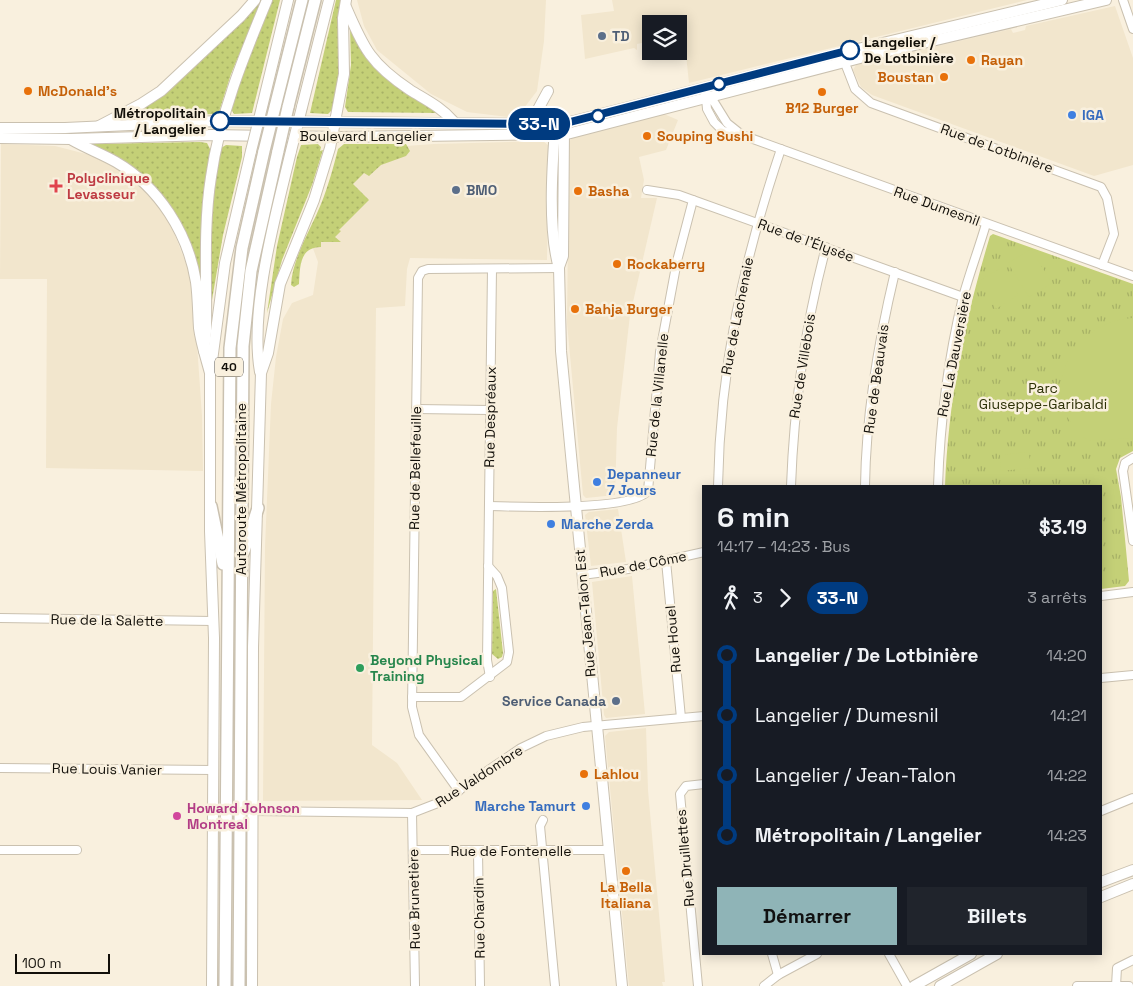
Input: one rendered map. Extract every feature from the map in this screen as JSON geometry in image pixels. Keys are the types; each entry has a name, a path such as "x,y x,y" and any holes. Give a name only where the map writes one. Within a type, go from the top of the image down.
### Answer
{"highway":[{"name":"Autoroute Métropolitaine","path":"225,986 230,348 242,248 302,0"},
{"name":"Autoroute Métropolitaine","path":"239,986 240,564 243,346 251,271 288,107 315,0"},
{"path":"211,506 227,586"},
{"path":"240,564 258,508"}],"main road":[{"path":"98,126 141,104 161,91 241,16 255,0"},
{"path":"204,351 208,205 220,136 239,67 267,0"},
{"path":"212,986 213,621 210,376 225,263 288,0"},
{"path":"252,986 253,645 261,372 257,352 270,241 329,0"},
{"name":"Boulevard Langelier","path":"0,138 71,139 560,134 706,92 1062,0"},
{"name":"Boulevard Langelier","path":"842,57 1106,0"},
{"path":"261,372 268,353 280,284 314,200 332,136 344,74 343,18 346,3"},
{"path":"346,3 360,42 378,66 411,90 442,108 453,122"},
{"path":"524,124 536,114 548,91"},
{"name":"Boulevard Langelier","path":"0,128 223,122 560,123 706,92"},
{"name":"Rue Jean-Talon Est","path":"560,123 563,256 559,268 559,335 622,986"},
{"path":"71,139 130,171 155,194 172,217 192,264 204,351 210,376"},
{"path":"1102,882 1133,870"},
{"path":"1102,897 1133,884"},
{"path":"914,986 969,955"},
{"path":"940,986 995,955"}],"street":[{"path":"1123,0 1133,29"},
{"name":"Rue de Lotbinière","path":"842,57 854,89 871,103 1101,187 1108,198 1114,234 1102,265"},
{"name":"Rue Dumesnil","path":"706,92 707,109 714,122 723,131 742,135 1133,276"},
{"name":"Rue de Lachenaie","path":"718,485 720,426 729,354 756,223 781,149"},
{"name":"Rue de l'Élysée","path":"647,190 673,193 964,297"},
{"name":"Rue de la Villanelle","path":"489,506 576,506 612,503 646,494 650,487 654,408 660,352 676,261 693,200"},
{"name":"Rue La Dauversière","path":"938,485 941,428 948,371 964,297 986,224"},
{"name":"Rue de Villebois","path":"791,485 793,428 801,364 811,307 826,247"},
{"name":"Rue Despréaux","path":"490,677 487,660 492,268"},
{"name":"Rue de Bellefeuille","path":"458,791 419,735 413,718 419,274 428,269 559,268"},
{"name":"Rue de Beauvais","path":"865,485 874,377 879,343 895,272"},
{"path":"416,409 490,410"},
{"path":"1133,458 1125,463 1123,471 1133,541"},
{"name":"Rue de Côme","path":"582,575 618,571 702,552"},
{"name":"Rue Houel","path":"666,561 681,718"},
{"path":"412,697 461,697 490,677 507,662 508,652 502,588 497,576 488,566"},
{"path":"1102,596 1133,592"},
{"name":"Rue de la Salette","path":"0,618 213,621"},
{"path":"1102,678 1133,675"},
{"name":"Rue Valdombre","path":"253,811 412,813 435,805 538,739 562,731 596,726 702,716"},
{"name":"Rue Louis Vanier","path":"0,768 213,770"},
{"name":"Rue Druillettes","path":"698,986 680,799 681,789 688,785 702,784"},
{"path":"1102,811 1133,798"},
{"name":"Rue Brunetière","path":"412,813 415,986"},
{"path":"543,820 540,826 555,986"},
{"path":"0,850 77,850"},
{"name":"Rue de Fontenelle","path":"413,850 608,850"},
{"name":"Rue Chardin","path":"478,851 480,986"},
{"path":"772,955 778,975"},
{"path":"764,986 778,975 815,955"},
{"path":"890,955 907,986"},
{"path":"1116,986 1117,968 1133,960"},
{"path":"1077,986 1129,986"}],"shaded area":[{"path":"357,0 546,0 544,41 537,91 524,108 508,117 467,112 431,94 377,50 364,26"},
{"path":"612,0 1027,0 689,83 687,60 687,15 642,15 642,43 637,44 637,50 634,48 585,59 581,15 614,11"},
{"path":"1115,6 1133,58 1133,165 1094,176 872,95 861,87 853,70 856,65 1011,29 1013,33 1025,30 1026,26"},
{"path":"664,114 678,120 666,150 639,157 644,180 641,198 657,198 630,315 617,428 615,495 586,498 583,495 567,323 569,142 572,138"},
{"path":"543,141 549,146 547,260 410,258 407,269 405,306 376,308 372,745 397,763 422,800 263,801 265,547 271,404 276,357 283,319 292,303 313,295 318,262 311,243 350,150 434,144"},
{"path":"1,144 55,146 94,156 113,166 137,183 157,205 171,225 189,271 194,301 202,416 203,471 46,468 47,279 0,279"},
{"path":"618,509 626,562 591,566 585,515 589,512"},
{"path":"632,576 645,714 606,718 604,715 592,582"},
{"path":"646,728 648,790 665,982 662,982 663,986 629,986 605,736 609,732"}],"green space":[{"path":"262,0 231,74 219,112 214,114 121,119"},
{"path":"272,0 280,0 252,113 234,114 231,109 243,67"},
{"path":"336,0 340,0 340,66 333,109 328,114 310,113"},
{"path":"350,26 354,36 438,113 348,112 345,107 351,65"},
{"path":"207,143 211,151 203,202 200,283 174,214 91,144"},
{"path":"318,144 321,147 320,151 323,150 312,185 282,260 267,313 277,246 297,157 301,145"},
{"path":"344,144 406,144 410,151 406,156 381,165 369,176 364,173 353,184 369,200 339,230 341,231 335,237 341,242 321,242 321,247 314,248 305,254 301,265 299,284 294,287 291,285 292,275 298,255 324,197 338,149"},
{"path":"226,145 242,146 242,157 223,235 211,306 212,202 221,148"},
{"name":"Parc Giuseppe-Garibaldi","path":"993,234 1133,284 1133,451 1120,458 1116,469 1121,497 1129,581 1125,586 1102,589 1102,485 945,485 950,421 959,360 965,329 990,236"},
{"path":"1031,249 1052,283 1029,297 1008,263"},
{"path":"1001,268 1018,295 996,309 979,281"},
{"path":"1133,318 1133,438 1089,441 1072,424 1063,405 1061,385 1066,366 1076,348 1091,333 1110,323"},
{"path":"1029,452 1030,468 1001,471 1000,455"},
{"path":"496,589 503,653 502,657 498,659 492,654 493,591"}],"bus line":[{"name":"33-N","path":"220,121 524,124 570,122 850,50"}],"place":[{"name":"TD","path":"602,36"},
{"name":"Langelier / De Lotbinière","path":"850,50"},
{"name":"Rayan","path":"971,60"},
{"name":"Boustan","path":"944,77"},
{"name":"McDonald's","path":"28,91"},
{"name":"B12 Burger","path":"822,92"},
{"name":"IGA","path":"1072,115"},
{"name":"Métropolitain / Langelier","path":"220,121"},
{"name":"Souping Sushi","path":"647,136"},
{"name":"Polyclinique Levasseur","path":"56,186"},
{"name":"BMO","path":"456,190"},
{"name":"Basha","path":"578,191"},
{"name":"Rockaberry","path":"617,264"},
{"name":"Bahja Burger","path":"575,309"},
{"name":"Depanneur 7 Jours","path":"597,482"},
{"name":"Marche Zerda","path":"551,524"},
{"name":"Beyond Physical Training","path":"360,668"},
{"name":"Service Canada","path":"616,701"},
{"name":"Lahlou","path":"584,774"},
{"name":"Marche Tamurt","path":"586,806"},
{"name":"Howard Johnson Montreal","path":"177,816"},
{"name":"La Bella Italiana","path":"626,871"}]}
